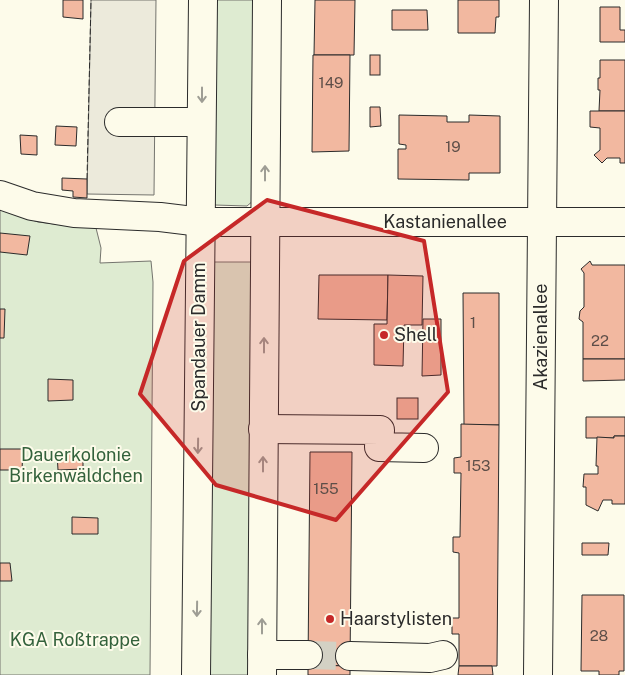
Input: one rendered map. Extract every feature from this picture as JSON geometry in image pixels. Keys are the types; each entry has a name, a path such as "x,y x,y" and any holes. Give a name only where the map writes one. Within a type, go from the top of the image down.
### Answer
{"main road":[{"name":"Spandauer Damm","path":"196,675 203,0"},
{"path":"267,0 262,665 308,656"},
{"name":"Akazienallee","path":"538,675 544,0"},
{"path":"119,122 201,122"},
{"name":"Kastanienallee","path":"0,195 32,206 74,213 160,217 201,222 625,222"},
{"path":"263,429 380,430 379,447 424,448"},
{"path":"350,656 430,658 443,655"}],"highlighted area":[{"path":"267,200 424,241 448,392 336,520 216,485 140,394 184,261"}],"green space":[{"path":"216,0 255,0 254,200 247,206 215,205 211,197"},
{"name":"Dauerkolonie Birkenwäldchen","path":"0,209 38,222 63,225 95,224 101,248 100,263 151,261 153,282 150,675 0,675"},
{"path":"212,262 252,262 249,675 209,675"}],"shaded area":[{"path":"91,0 156,0 154,195 87,194"}],"building":[{"path":"63,0 83,0 83,19 63,17"},
{"path":"315,0 355,0 354,55 314,55"},
{"path":"458,0 499,0 499,17 496,17 495,33 458,33"},
{"path":"600,7 620,7 620,30 625,30 625,42 600,42"},
{"path":"392,10 427,10 428,30 392,30"},
{"path":"313,55 350,55 349,151 312,152"},
{"path":"370,55 380,55 380,75 370,75"},
{"path":"600,60 625,60 625,111 599,111 600,90 598,90 598,78 600,78"},
{"path":"370,107 380,107 381,126 370,127"},
{"path":"590,111 625,111 625,163 620,163 620,158 607,158 602,163 594,155 600,150 600,128 590,127"},
{"path":"399,115 447,116 447,122 469,122 469,115 500,116 500,173 469,173 469,180 398,179 398,149 406,149 406,145 399,144"},
{"path":"56,126 77,127 76,146 55,145"},
{"path":"20,135 37,136 37,155 21,154"},
{"path":"62,178 87,179 87,198 73,197 73,191 62,190"},
{"path":"0,233 30,236 27,255 0,252"},
{"path":"590,261 592,265 625,265 625,359 583,359 583,322 579,319 580,311 584,307 584,273 581,269"},
{"path":"319,275 388,275 387,320 318,319"},
{"path":"388,275 423,276 422,325 404,325 403,366 374,365 374,324 387,324"},
{"path":"463,293 499,293 499,425 464,425"},
{"path":"0,309 5,309 4,338 0,338"},
{"path":"423,319 441,319 441,375 422,376"},
{"path":"583,359 625,359 625,380 583,381"},
{"path":"48,379 73,380 73,400 48,401"},
{"path":"397,398 418,398 418,419 397,419"},
{"path":"586,417 625,417 625,436 586,438"},
{"path":"461,424 499,425 497,666 459,666 459,634 452,634 452,618 459,618 459,553 453,552 453,537 460,537 461,473 454,473 454,458 461,457"},
{"path":"614,436 625,436 625,504 612,504 612,500 603,500 598,511 586,505 586,487 583,487 584,474 598,474 598,466 596,466 597,437 614,438"},
{"path":"0,449 23,449 22,470 0,470"},
{"path":"310,452 352,452 350,666 308,665"},
{"path":"57,453 83,453 83,469 58,470"},
{"path":"72,517 98,518 98,534 72,534"},
{"path":"582,543 609,543 608,555 582,555"},
{"path":"0,563 10,563 12,581 0,581"},
{"path":"582,595 624,595 624,671 619,671 619,675 599,675 599,671 581,671"},
{"path":"308,665 350,666 350,675 308,675"},
{"path":"459,666 492,666 493,675 458,675"}],"tunnel":[{"path":"308,655 350,656"}],"fence":[{"path":"87,179 91,0"}],"place":[{"name":"Shell","path":"384,335"},
{"name":"Haarstylisten","path":"330,619"}],"park label":[{"name":"KGA Roßtrappe","path":"75,640"}]}
